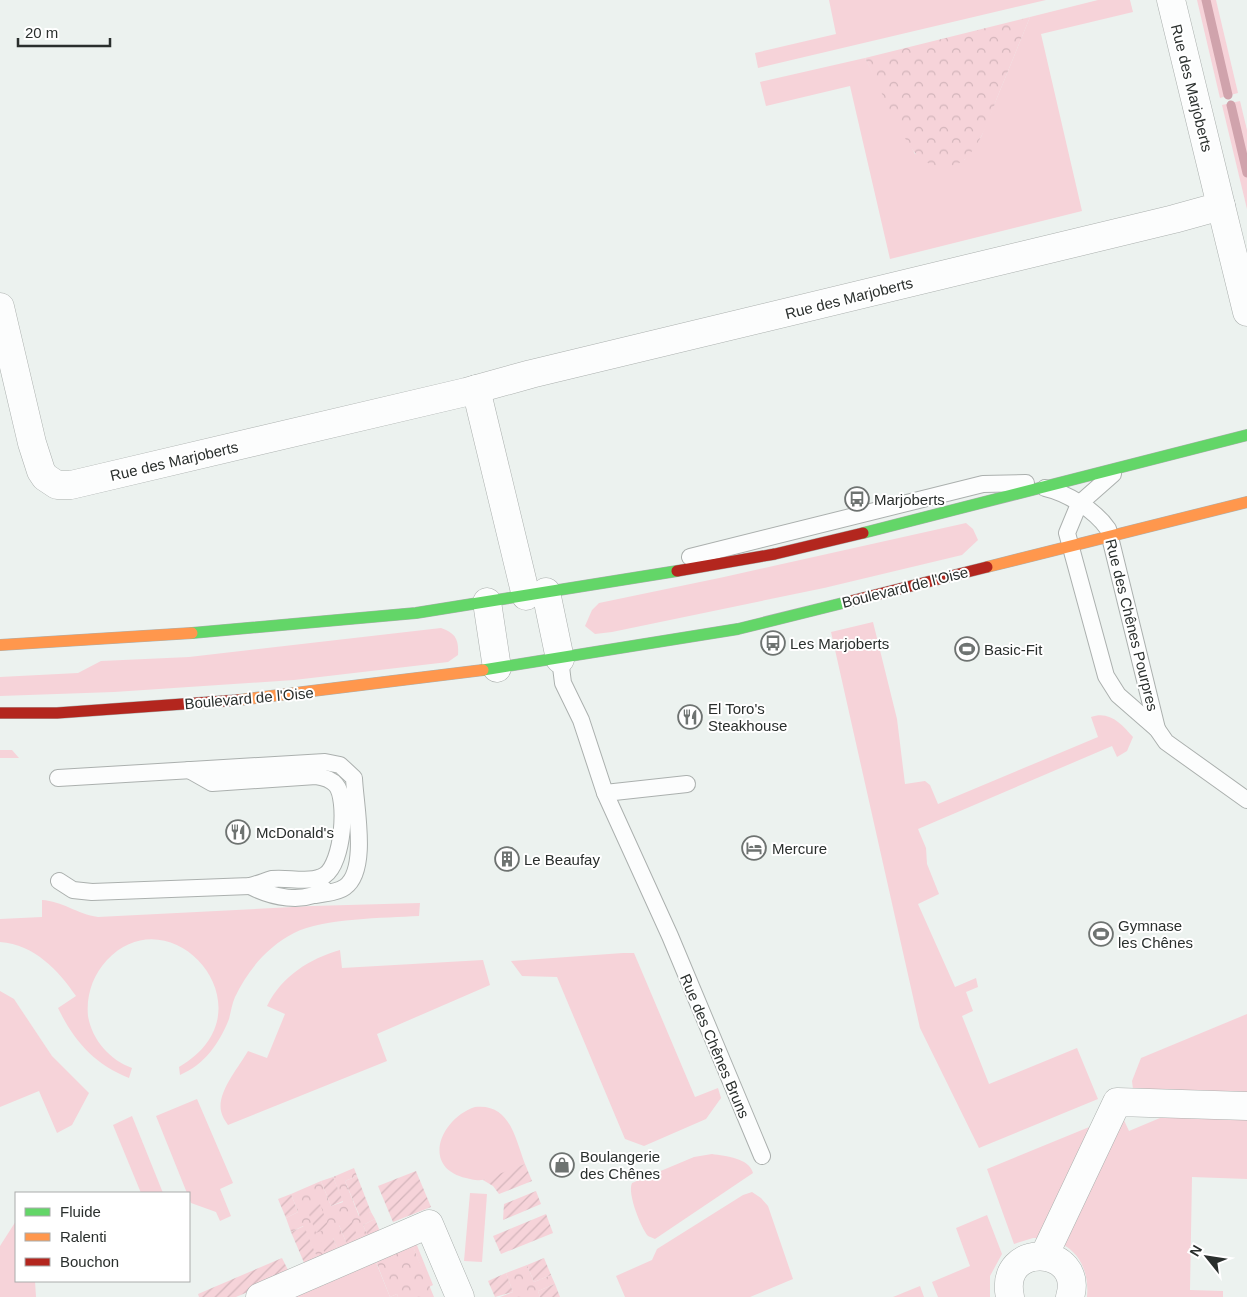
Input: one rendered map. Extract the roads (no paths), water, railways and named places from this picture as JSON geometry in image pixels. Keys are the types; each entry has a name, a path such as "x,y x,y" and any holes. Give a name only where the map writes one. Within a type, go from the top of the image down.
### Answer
{"main road":[{"path":"1047,485 1247,435"},
{"name":"Boulevard de l'Oise","path":"0,713 57,712 240,700 432,678 738,629 1247,502"},
{"path":"0,645 254,629 416,613 638,578"}],"street":[{"name":"Rue des Marjoberts","path":"1171,0 1247,312"},
{"name":"Rue des Marjoberts","path":"0,307 37,461 45,477 57,485 71,485 476,389 1221,206"},
{"path":"476,389 536,594 560,659"},
{"path":"487,602 498,668"},
{"path":"1044,1256 1117,1102 1247,1106"},
{"path":"260,1297 429,1224 460,1297"},
{"path":"1010,1297 1008,1283 1016,1266 1027,1258 1044,1256 1057,1261 1066,1270 1071,1282 1070,1297"}],"lane":[{"name":"Rue des Chênes Pourpres","path":"1125,464 1079,504 1068,525 1070,545 1106,676 1118,695 1157,729 1166,742 1247,800"},
{"path":"638,578 683,558 974,486 1001,482 1047,485"},
{"name":"Rue des Chênes Pourpres","path":"1047,485 1079,504 1103,522 1110,536 1157,729"},
{"name":"Rue des Chênes Bruns","path":"560,659 564,683 581,720 605,793 670,936 762,1156"},
{"path":"58,778 325,762 340,766 350,772 354,778 359,865 347,886 339,890 316,895 272,896 250,886"},
{"path":"189,770 212,783 316,776 331,781 339,790 342,838 337,860 324,889 316,895"},
{"path":"605,793 687,784"},
{"path":"59,881 72,890 92,892 250,886 272,880 324,876 337,860"}],"waterway":[{"path":"1206,0 1228,95"},
{"path":"1231,105 1247,173"}],"place":[{"name":"Marjoberts","path":"857,499"},
{"name":"Les Marjoberts","path":"773,643"},
{"name":"Basic-Fit","path":"967,649"},
{"name":"El Toro's Steakhouse","path":"690,717"},
{"name":"McDonald's","path":"238,832"},
{"name":"Mercure","path":"754,848"},
{"name":"Le Beaufay","path":"507,859"},
{"name":"Gymnase les Chênes","path":"1101,934"},
{"name":"Boulangerie des Chênes","path":"562,1165"}]}
